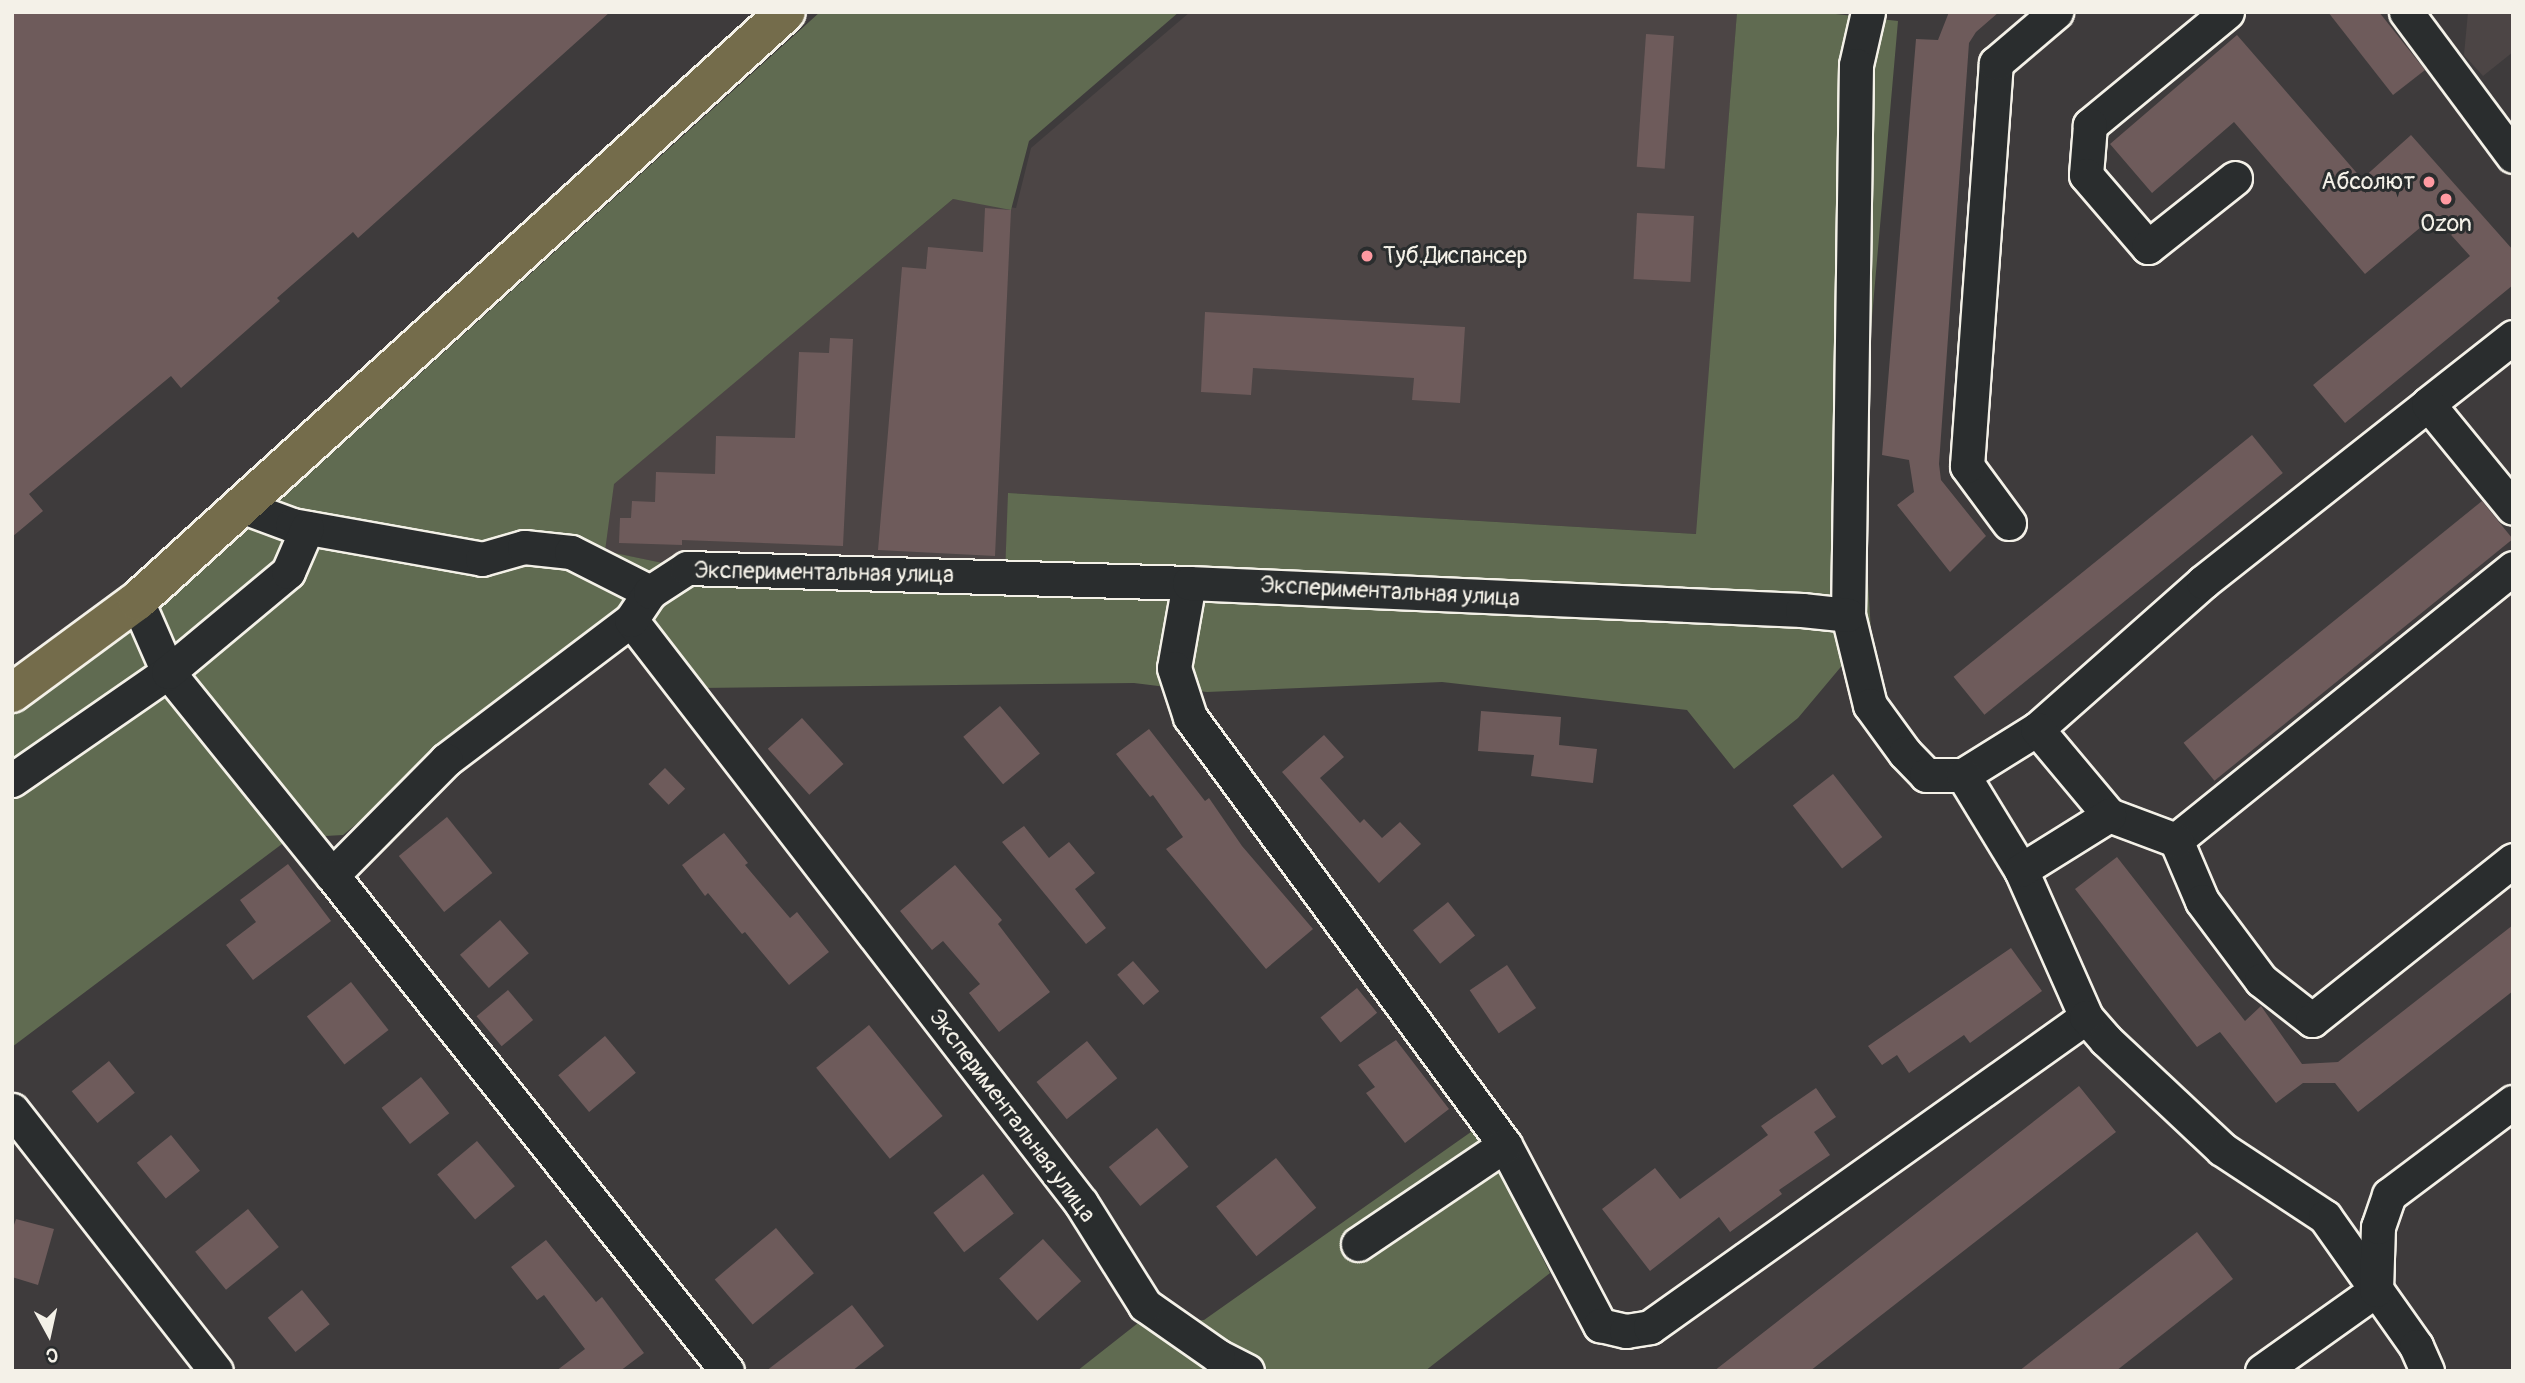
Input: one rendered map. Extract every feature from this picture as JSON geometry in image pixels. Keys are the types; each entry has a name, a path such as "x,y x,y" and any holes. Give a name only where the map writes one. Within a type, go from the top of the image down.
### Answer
{"main road":[{"path":"12,692 137,601 786,12"}],"street":[{"path":"1868,12 1856,65 1848,615 1870,705 1905,753 1926,775 1963,775 2037,729 2203,582 2513,337"},
{"path":"2008,523 1967,466 1996,63 2056,12"},
{"path":"2227,12 2090,125 2086,175 2148,247 2235,178"},
{"path":"2406,12 2513,156"},
{"path":"2428,404 2513,508"},
{"path":"240,506 307,528 482,559 524,547 571,552 649,592"},
{"path":"12,780 169,672 288,572 307,528"},
{"name":"Экспериментальная улица","path":"1247,1371 1218,1356 1145,1305 1081,1203 631,620 649,592 687,568 1189,583 1802,610 1848,615"},
{"path":"2176,840 2513,568"},
{"path":"1189,583 1174,668 1190,717 1505,1145 1600,1325 1626,1331 1650,1326 2086,1017"},
{"path":"137,601 169,672 727,1371"},
{"path":"331,875 446,760 631,620"},
{"path":"2037,729 2109,815 2176,840 2202,901 2231,940 2261,979 2312,1020 2513,860"},
{"path":"1963,775 2021,870 2086,1017 2106,1040 2222,1149 2325,1217 2416,1346 2427,1371"},
{"path":"2021,870 2109,815"},
{"path":"2376,1290 2378,1227 2389,1195 2513,1102"},
{"path":"12,1110 216,1371"},
{"path":"1359,1244 1505,1145"},
{"path":"2262,1371 2376,1290"}],"shaded area":[{"name":"Туб.Диспансер","path":"1190,12 1737,12 1697,534 1009,493 1005,575 687,568 604,551 613,484 953,199 1016,208 1031,148"},
{"path":"2468,12 2513,12 2513,52 2483,76 2464,55"}],"green space":[{"path":"820,12 1179,12 1029,141 1011,210 953,199 614,484 605,551 687,568 1005,575 1008,493 1696,534 1737,12 1818,12 1898,21 1860,454 1871,631 1798,718 1734,769 1687,710 1442,682 1207,692 1134,683 699,688 598,626 343,835 290,838 12,1047 12,709 213,561"},
{"path":"1478,1127 1550,1273 1425,1371 1077,1371 1138,1323 1204,1320"}],"building":[{"path":"12,12 610,12 358,238 353,232 277,298 280,301 181,388 171,376 29,494 43,511 12,537"},
{"path":"1949,12 1999,12 1976,32 1969,43 1939,464 1941,480 1986,536 1950,572 1897,505 1914,492 1909,460 1882,455 1916,39 1938,40"},
{"path":"2328,12 2379,12 2425,70 2393,95"},
{"path":"1646,34 1674,36 1665,169 1637,167"},
{"path":"2237,35 2362,179 2411,135 2513,250 2513,285 2345,423 2313,385 2470,256 2434,216 2365,274 2234,122 2152,193 2110,144"},
{"path":"985,208 1011,210 995,556 878,550 902,267 926,269 928,247 983,252"},
{"path":"1637,213 1694,216 1690,282 1634,279"},
{"path":"1205,312 1465,327 1460,403 1412,400 1414,378 1253,368 1251,395 1201,392"},
{"path":"830,338 853,339 843,546 682,540 682,545 619,543 620,518 631,518 632,501 655,502 656,472 715,474 716,436 795,438 799,352 829,353"},
{"path":"2252,435 2283,473 1984,715 1954,677"},
{"path":"2482,501 2513,539 2214,781 2184,743"},
{"path":"1000,706 1040,753 1003,784 963,737"},
{"path":"1481,711 1561,717 1559,745 1597,749 1593,783 1531,776 1534,755 1478,751"},
{"path":"802,718 843,764 809,795 768,749"},
{"path":"1149,729 1205,801 1209,798 1242,846 1313,929 1266,969 1166,849 1183,837 1153,795 1150,797 1116,754"},
{"path":"1324,735 1344,757 1320,778 1360,823 1364,819 1382,838 1400,822 1421,844 1379,883 1282,772"},
{"path":"665,768 685,789 669,805 648,784"},
{"path":"1833,774 1882,837 1842,868 1793,805"},
{"path":"447,817 492,873 444,912 399,856"},
{"path":"1024,826 1049,858 1069,842 1095,873 1075,889 1106,928 1086,944 1002,842"},
{"path":"724,833 748,863 745,865 790,918 797,912 829,952 789,985 745,932 742,934 708,893 705,896 682,865"},
{"path":"2117,857 2245,1021 2261,1006 2302,1064 2338,1062 2513,925 2513,991 2358,1112 2335,1083 2303,1083 2276,1103 2220,1032 2197,1047 2075,889"},
{"path":"288,864 331,921 253,980 226,945 256,922 240,900"},
{"path":"955,865 1002,920 998,924 1050,992 999,1032 969,993 980,984 943,941 932,950 900,911"},
{"path":"1448,902 1475,935 1440,964 1413,930"},
{"path":"500,920 529,953 489,988 460,955"},
{"path":"2011,948 2042,991 1970,1043 1964,1035 1909,1073 1897,1055 1882,1065 1868,1046"},
{"path":"1133,961 1159,991 1143,1005 1117,975"},
{"path":"1507,965 1536,1008 1499,1033 1470,990"},
{"path":"351,982 389,1030 344,1065 307,1016"},
{"path":"1357,988 1377,1013 1341,1042 1320,1018"},
{"path":"508,990 533,1020 502,1046 477,1016"},
{"path":"869,1025 943,1116 890,1159 816,1068"},
{"path":"605,1036 636,1073 589,1112 558,1075"},
{"path":"1396,1040 1449,1109 1405,1143 1366,1093 1375,1087 1358,1065"},
{"path":"1087,1041 1117,1078 1067,1119 1036,1082"},
{"path":"109,1061 135,1093 97,1123 72,1091"},
{"path":"421,1077 449,1113 410,1144 382,1108"},
{"path":"2079,1086 2116,1132 1810,1371 1714,1371"},
{"path":"1816,1088 1836,1117 1814,1132 1830,1155 1779,1190 1782,1194 1730,1232 1719,1217 1650,1271 1602,1209 1655,1168 1680,1199 1768,1135 1761,1126"},
{"path":"1157,1128 1188,1167 1140,1206 1109,1167"},
{"path":"171,1135 200,1171 166,1198 137,1163"},
{"path":"477,1141 515,1186 475,1220 437,1174"},
{"path":"1276,1158 1316,1208 1256,1256 1216,1206"},
{"path":"983,1174 1014,1213 964,1252 933,1213"},
{"path":"248,1209 279,1247 226,1290 195,1252"},
{"path":"16,1219 54,1229 38,1285 12,1277 12,1231"},
{"path":"776,1228 814,1273 753,1325 715,1279"},
{"path":"2197,1232 2233,1279 2116,1371 2019,1371"},
{"path":"1043,1239 1081,1281 1037,1321 999,1278"},
{"path":"546,1240 596,1302 602,1297 644,1353 620,1371 556,1371 585,1349 544,1295 537,1300 511,1267"},
{"path":"302,1290 330,1324 295,1352 268,1318"},
{"path":"852,1305 884,1346 852,1371 766,1371"}],"place":[{"name":"Абсолют","path":"2429,182"},
{"name":"Ozon","path":"2446,199"},
{"name":"Туб.Диспансер","path":"1367,256"}]}
